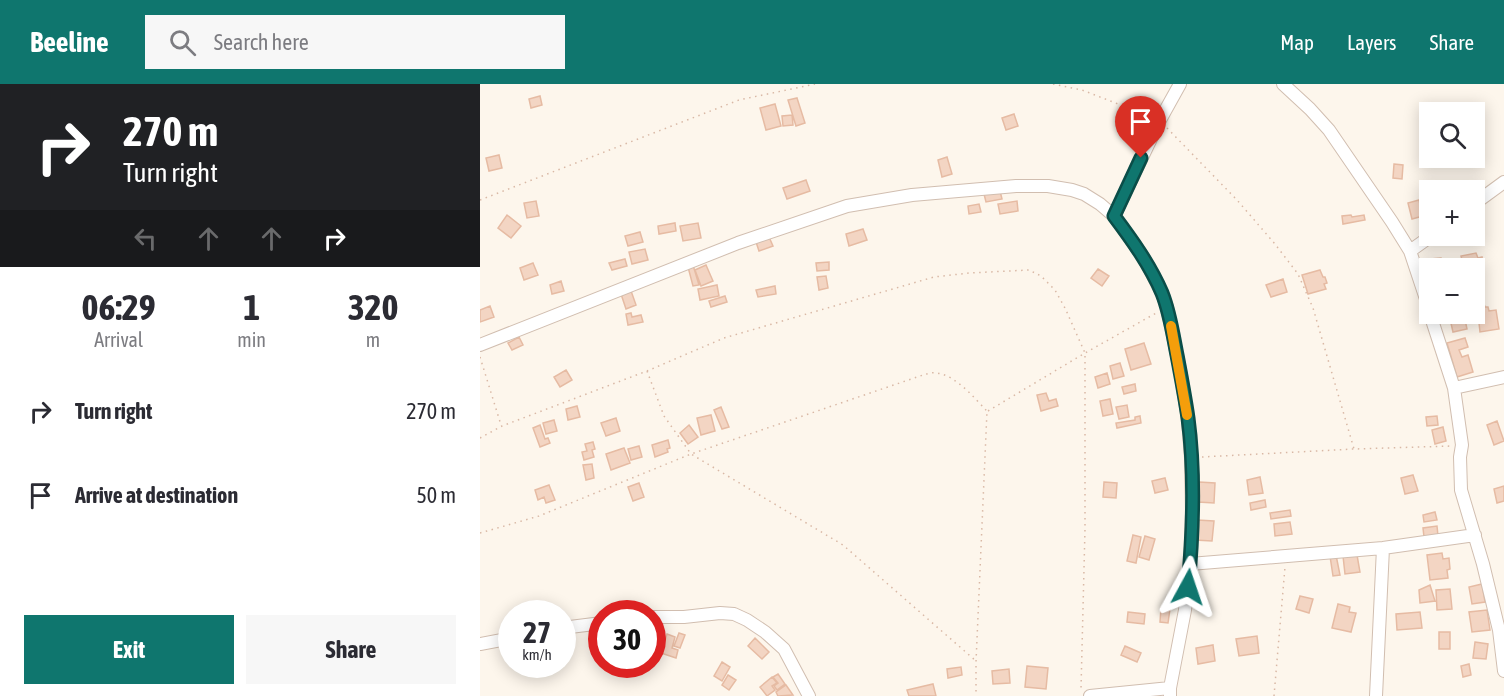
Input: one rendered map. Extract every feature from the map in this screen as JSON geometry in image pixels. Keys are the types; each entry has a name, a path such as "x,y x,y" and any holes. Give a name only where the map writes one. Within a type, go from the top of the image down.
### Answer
{"street":[{"path":"1114,216 1180,84"},
{"path":"1283,84 1329,130 1410,251 1419,278"},
{"path":"1485,196 1504,182"},
{"path":"480,345 738,243 847,206 912,195 988,188 1048,186 1072,189 1084,194 1114,216 1142,255 1167,307 1188,420 1192,514 1185,610 1170,692 1090,696"},
{"path":"1410,251 1419,245"},
{"path":"1434,324 1454,388 1462,446 1461,490 1502,629 1504,672"},
{"path":"1454,388 1504,377"},
{"path":"1190,564 1383,548 1474,535"},
{"path":"1376,696 1383,548"},
{"path":"666,617 720,613 734,614 747,620 784,649 809,696"},
{"path":"480,644 498,641"}],"path":[{"path":"480,200 739,100 815,84"},
{"path":"1053,84 1082,90 1160,120 1237,200 1275,244 1298,274 1313,308 1354,449"},
{"path":"480,438 502,426 647,371 724,338 934,277 1029,270 1041,276 1054,290 1065,308 1085,353 1085,529 1081,696"},
{"path":"987,411 1167,307"},
{"path":"480,357 502,426"},
{"path":"647,371 664,416 691,454 843,545 976,662"},
{"path":"480,533 539,516 691,454 931,373 938,373 954,380 987,411 976,696"},
{"path":"1191,458 1462,446"},
{"path":"1274,696 1286,557"}],"building":[{"path":"540,96 542,105 531,108 529,99"},
{"path":"797,98 805,123 796,126 788,100"},
{"path":"775,104 781,126 766,130 760,108"},
{"path":"1014,114 1018,126 1006,130 1002,118"},
{"path":"792,115 793,125 783,126 782,116"},
{"path":"499,155 502,168 489,171 486,158"},
{"path":"947,157 952,174 942,177 938,160"},
{"path":"1394,164 1403,165 1402,179 1393,178"},
{"path":"806,180 810,191 787,199 783,188"},
{"path":"1000,191 1002,199 986,202 984,194"},
{"path":"1419,200 1419,217 1412,219 1408,203"},
{"path":"536,201 539,216 527,218 524,203"},
{"path":"1017,201 1018,211 1000,214 998,204"},
{"path":"979,204 981,212 969,214 968,206"},
{"path":"507,215 521,226 511,238 498,228"},
{"path":"1351,215 1352,217 1364,215 1365,220 1343,224 1342,216"},
{"path":"675,223 676,231 659,234 658,226"},
{"path":"698,223 701,238 683,241 680,226"},
{"path":"863,229 867,240 849,246 846,234"},
{"path":"640,232 643,242 628,246 625,236"},
{"path":"769,237 773,246 759,251 756,242"},
{"path":"645,249 648,260 632,264 629,252"},
{"path":"1476,253 1478,258 1462,258 1461,256"},
{"path":"625,259 627,266 612,270 609,263"},
{"path":"829,262 829,270 817,271 816,263"},
{"path":"533,263 538,275 524,280 520,268"},
{"path":"693,265 699,285 693,286 688,267"},
{"path":"706,265 713,281 701,286 695,270"},
{"path":"1098,269 1109,276 1102,286 1091,278"},
{"path":"1320,270 1327,283 1324,284 1326,289 1308,294 1302,275"},
{"path":"826,276 828,288 819,290 817,277"},
{"path":"1283,279 1287,292 1271,297 1266,285"},
{"path":"561,281 564,291 552,294 550,285"},
{"path":"717,285 719,296 700,300 698,289"},
{"path":"775,286 776,294 758,297 756,290"},
{"path":"630,288 636,305 626,309 620,291"},
{"path":"725,296 727,302 711,307 709,301"},
{"path":"490,306 494,317 480,322 480,310"},
{"path":"1485,307 1488,307 1489,311 1496,310 1499,329 1480,332 1479,324 1485,324"},
{"path":"631,313 632,317 641,315 643,322 628,325 626,314"},
{"path":"1451,324 1466,324 1467,329 1453,332"},
{"path":"519,337 523,345 512,350 508,343"},
{"path":"1465,338 1468,347 1459,350 1462,357 1468,355 1473,372 1457,377 1447,343"},
{"path":"1144,343 1151,364 1131,370 1125,349"},
{"path":"1120,363 1124,376 1113,379 1110,366"},
{"path":"566,370 572,380 560,387 554,377"},
{"path":"1107,373 1110,384 1098,388 1095,377"},
{"path":"1135,384 1136,391 1124,394 1122,387"},
{"path":"1046,393 1049,401 1056,399 1058,406 1041,411 1037,395"},
{"path":"1110,399 1113,414 1103,416 1100,401"},
{"path":"1127,405 1129,417 1119,419 1116,407"},
{"path":"577,406 580,417 568,420 566,409"},
{"path":"721,407 729,427 722,429 714,410"},
{"path":"711,415 715,431 701,435 697,418"},
{"path":"1140,416 1141,423 1117,428 1116,423 1135,420 1135,417"},
{"path":"1437,416 1438,425 1427,426 1426,417"},
{"path":"616,418 620,431 606,436 601,423"},
{"path":"554,420 557,431 546,434 543,423"},
{"path":"1497,421 1504,441 1494,445 1487,425"},
{"path":"540,425 545,439 548,438 550,443 540,447 533,428"},
{"path":"689,425 698,437 688,444 680,433"},
{"path":"1443,427 1446,441 1435,444 1432,430"},
{"path":"668,440 670,448 667,449 668,452 655,457 652,445"},
{"path":"593,442 594,457 584,460 582,452 587,451 585,444"},
{"path":"639,446 642,457 631,460 628,449"},
{"path":"624,448 630,463 611,470 606,454"},
{"path":"592,464 594,478 586,480 583,465"},
{"path":"1413,475 1418,491 1405,494 1401,478"},
{"path":"1260,477 1263,493 1249,495 1247,480"},
{"path":"1165,478 1168,490 1155,493 1152,481"},
{"path":"1104,482 1117,483 1116,498 1103,497"},
{"path":"1199,482 1215,483 1214,503 1198,502"},
{"path":"639,483 644,497 633,501 628,487"},
{"path":"549,485 555,500 546,503 544,497 538,500 535,490"},
{"path":"1504,486 1504,501 1497,503 1494,489"},
{"path":"1265,500 1266,507 1251,510 1250,503"},
{"path":"1290,510 1291,516 1271,519 1270,513"},
{"path":"1435,512 1437,520 1424,522 1423,515"},
{"path":"1197,520 1214,521 1212,541 1195,540"},
{"path":"1290,522 1292,534 1275,536 1274,524"},
{"path":"1437,526 1438,536 1424,537 1423,528"},
{"path":"1133,535 1141,537 1136,563 1127,561"},
{"path":"1145,536 1155,539 1149,560 1139,557"},
{"path":"1442,553 1443,559 1449,558 1448,578 1430,580 1427,555"},
{"path":"1336,555 1340,575 1333,576 1330,556"},
{"path":"1357,555 1360,572 1345,574 1343,556"},
{"path":"1482,584 1485,602 1472,604 1469,587"},
{"path":"1430,585 1435,601 1420,603 1419,590"},
{"path":"1450,589 1452,609 1437,610 1436,590"},
{"path":"1300,596 1313,599 1309,613 1296,609"},
{"path":"1338,604 1350,607 1349,612 1356,613 1351,632 1332,628"},
{"path":"1161,608 1170,609 1168,623 1160,622"},
{"path":"1487,610 1490,630 1472,632 1469,612"},
{"path":"1128,612 1145,614 1144,624 1127,622"},
{"path":"1420,612 1422,628 1397,630 1396,614"},
{"path":"1439,632 1450,632 1450,649 1439,649"},
{"path":"679,633 685,635 680,648 674,646"},
{"path":"667,634 675,637 672,648 678,650 676,658 666,655"},
{"path":"1257,636 1259,653 1239,656 1236,639"},
{"path":"755,638 769,652 762,659 748,646"},
{"path":"1475,642 1488,644 1486,659 1473,658"},
{"path":"1213,645 1215,661 1198,664 1196,648"},
{"path":"1125,646 1141,653 1137,662 1121,655"},
{"path":"722,662 730,667 722,681 714,676"},
{"path":"1469,664 1471,675 1463,677 1461,666"},
{"path":"1027,666 1048,668 1046,689 1025,687"},
{"path":"961,667 962,675 948,678 947,669"},
{"path":"1009,669 1010,683 993,684 992,671"},
{"path":"778,674 785,684 777,690 774,686 778,683 773,677"},
{"path":"728,675 736,680 729,690 722,685"},
{"path":"772,677 777,683 772,686 775,690 767,696 760,687"},
{"path":"933,684 936,696 909,696 907,690"},
{"path":"786,685 793,695 778,696 776,692"}],"slow traffic":[{"path":"1171,326 1187,415"}],"route":[{"path":"1141,158 1114,216 1142,255 1161,291 1167,307 1181,375 1191,458 1192,514 1188,587"}]}
